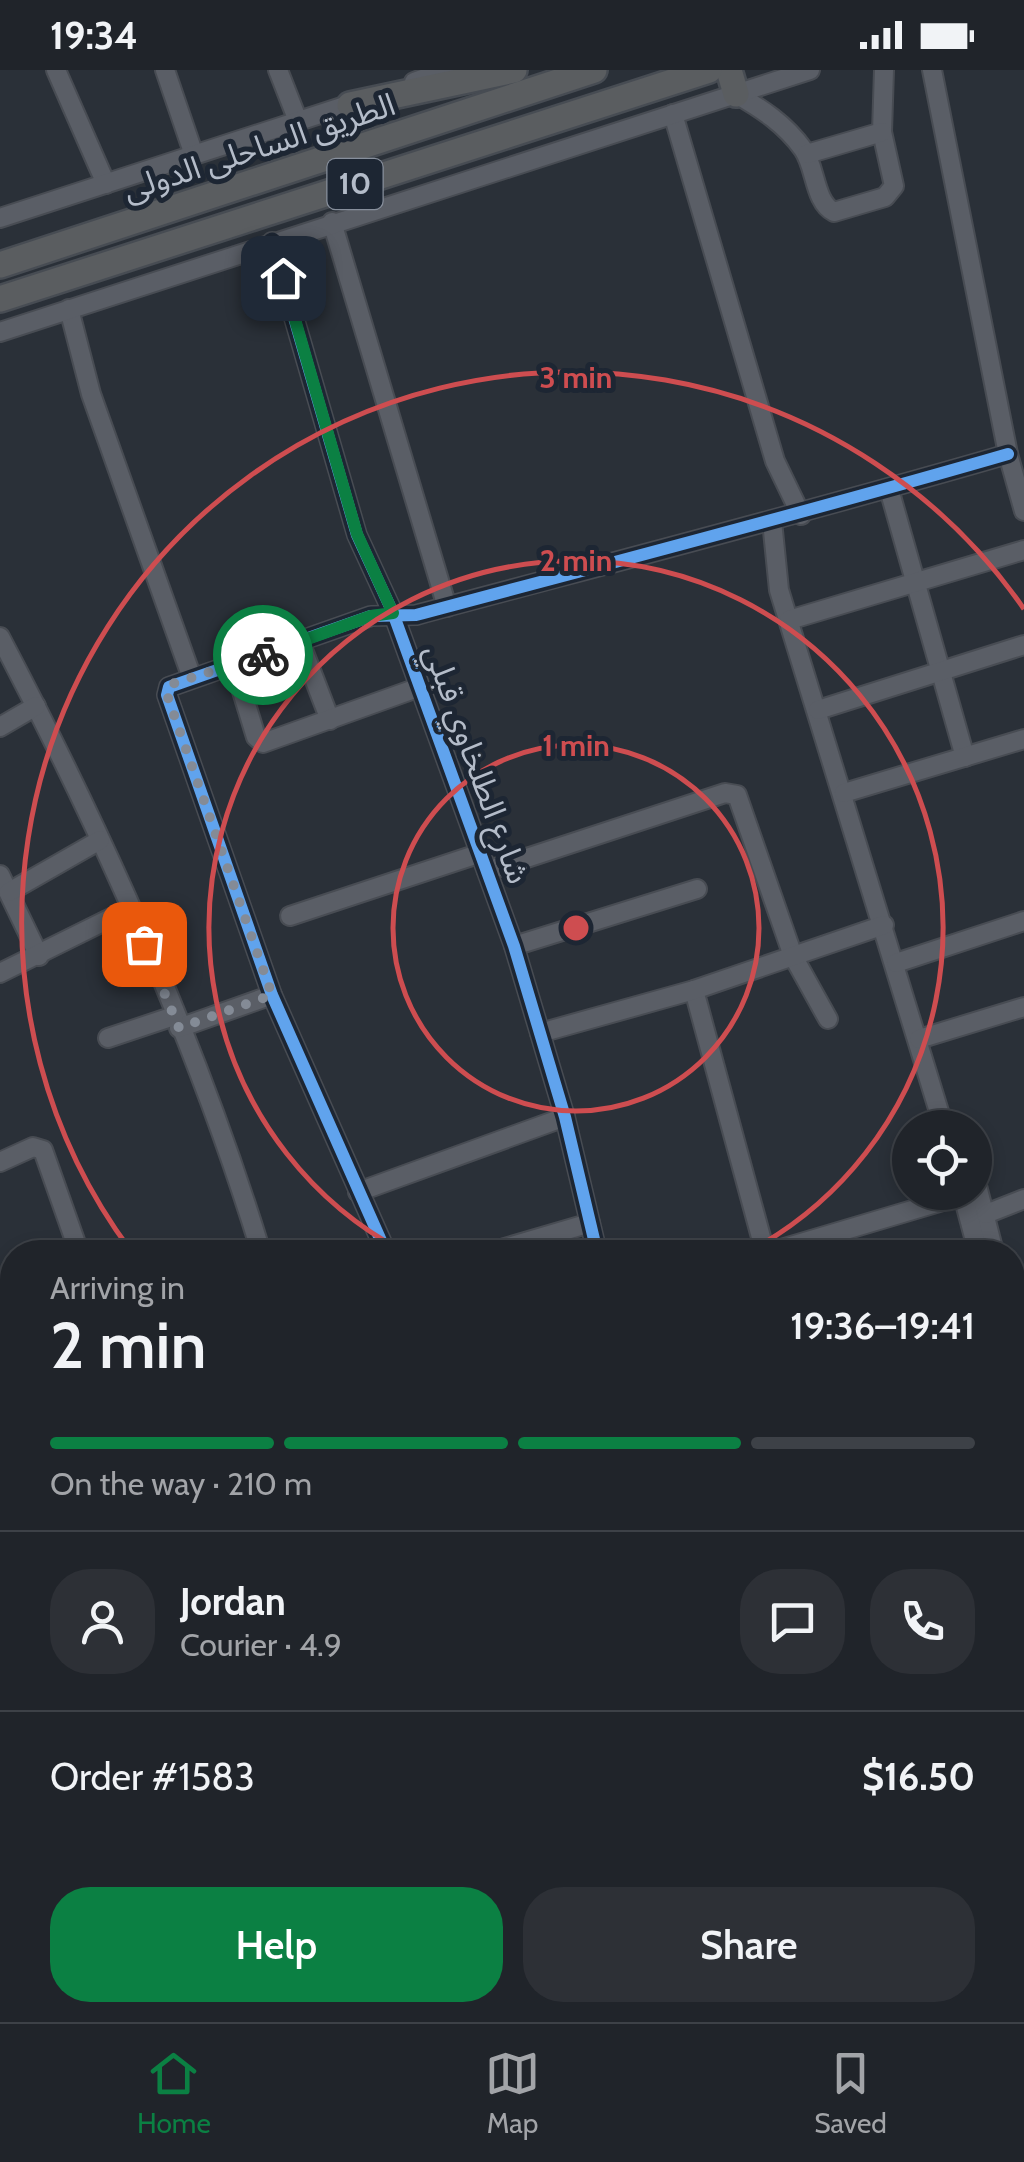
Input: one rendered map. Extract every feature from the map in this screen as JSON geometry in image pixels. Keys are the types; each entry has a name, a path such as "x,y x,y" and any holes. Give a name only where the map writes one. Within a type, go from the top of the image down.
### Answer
{"highway":[{"path":"350,105 514,70"},
{"name":"الطريق الساحلى الدولى","path":"0,265 594,70"},
{"name":"الطريق الساحلى الدولى","path":"0,299 709,70"}],"street":[{"path":"56,70 106,184"},
{"path":"165,70 194,156"},
{"path":"278,70 298,121"},
{"path":"0,218 446,70"},
{"path":"0,332 673,114 732,82 810,70"},
{"path":"732,82 788,130 807,154 828,209 840,210 885,197 894,186 882,132 884,70"},
{"path":"932,70 1008,454 1024,511"},
{"path":"673,114 775,460 801,515"},
{"path":"807,154 882,132"},
{"path":"332,222 447,607"},
{"name":"شارع الطلخاوي قبلي","path":"272,242 357,534 393,613 514,946 564,1117 594,1240"},
{"path":"68,309 91,394 192,678"},
{"path":"380,1240 272,995 167,695 172,684 234,666 371,616 416,615 801,515 1008,454"},
{"path":"889,489 965,757"},
{"path":"772,521 775,566 789,620 939,1110"},
{"path":"789,620 1024,550"},
{"path":"0,637 100,840 228,1150 257,1240"},
{"path":"300,642 330,720"},
{"path":"818,710 1024,645"},
{"path":"234,666 258,741 268,742 420,687"},
{"path":"0,728 36,706"},
{"path":"844,793 1024,739"},
{"path":"290,916 732,793 742,800 793,956 828,1019"},
{"path":"40,956 4,883 100,840"},
{"path":"514,946 697,889"},
{"path":"0,973 129,909"},
{"path":"896,963 1024,921"},
{"path":"540,1033 694,990 884,925"},
{"path":"694,990 765,1240"},
{"path":"108,1038 272,995"},
{"path":"919,1039 1024,1007"},
{"path":"358,1192 564,1117"},
{"path":"0,1162 33,1147 43,1150 75,1240"},
{"path":"986,1214 1024,1199"},
{"path":"808,1240 908,1210"},
{"path":"966,1210 975,1240"},
{"path":"985,1210 991,1240"},
{"path":"531,1240 590,1223"}],"cycle path":[{"path":"272,242 357,535 393,613 514,946 565,1117 594,1240"},
{"path":"381,1240 272,995 167,695 169,687 371,616 416,615 1008,454"}],"way so far":[{"path":"144,944 179,1028 272,995 167,695 172,684 263,655"}],"route":[{"path":"263,655 371,616 393,613 364,556 283,278"}]}
